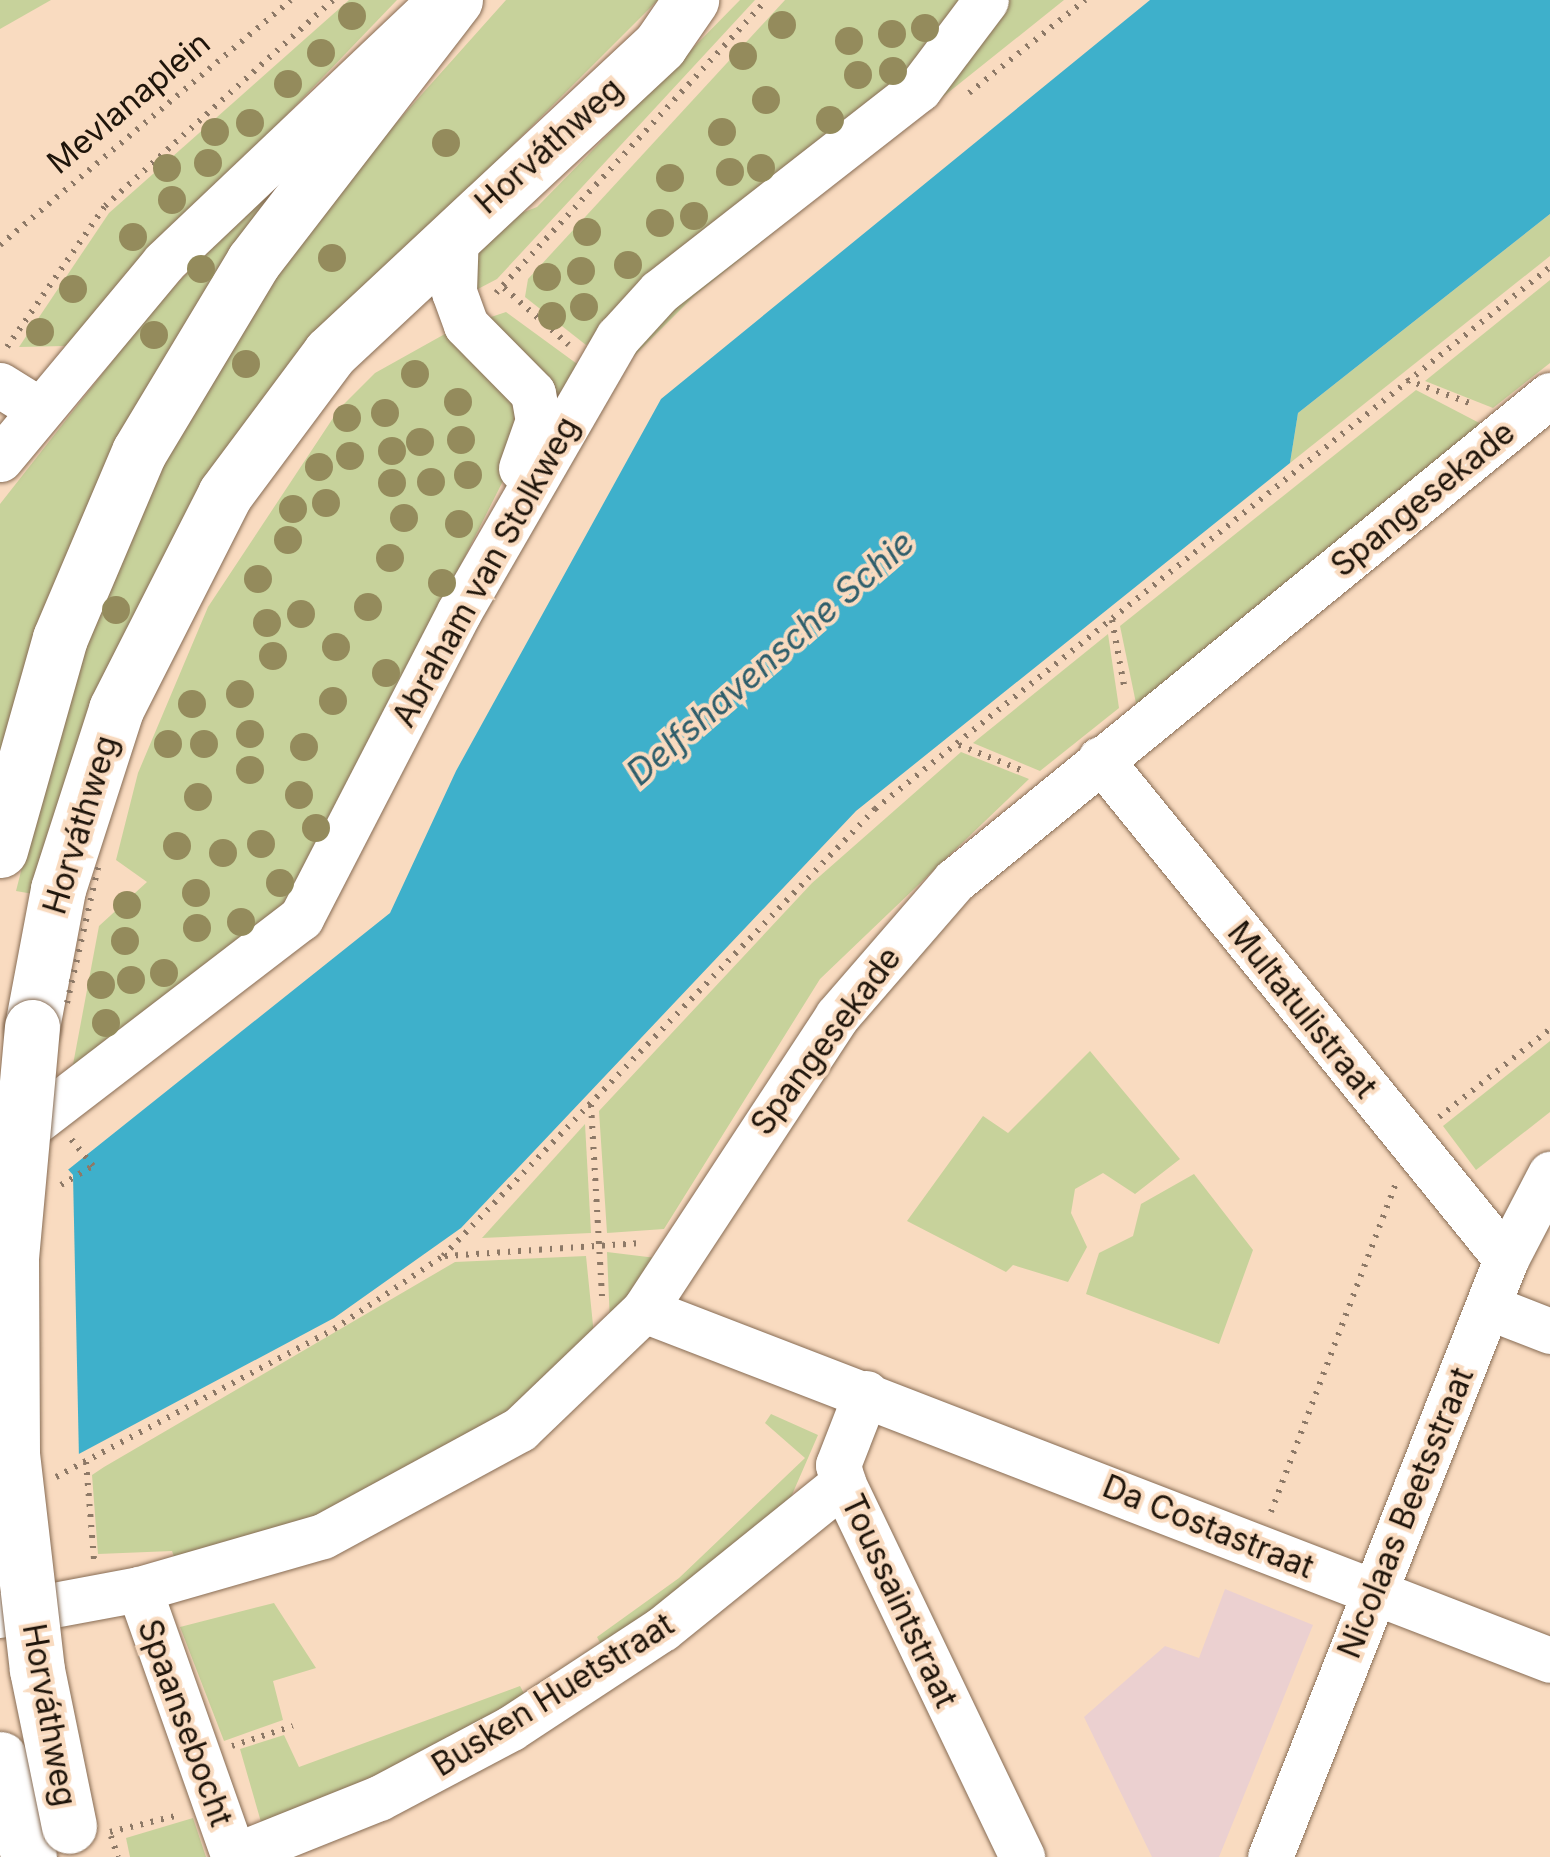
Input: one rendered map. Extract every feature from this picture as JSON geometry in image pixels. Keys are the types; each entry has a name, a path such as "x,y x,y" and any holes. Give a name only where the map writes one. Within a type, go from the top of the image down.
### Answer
{"main road":[{"path":"0,850 60,638 139,452 253,262 456,0"},
{"name":"Horváthweg","path":"62,1842 12,1454 20,1124 89,859 116,710 225,494 330,352 691,0"},
{"name":"Horváthweg","path":"0,1759 62,1842"}],"street":[{"path":"0,459 18,397 440,0"},
{"path":"669,22 719,0"},
{"name":"Abraham van Stolkweg","path":"0,1148 301,918 459,612 600,366 658,292 928,80 986,0"},
{"path":"456,231 461,313 533,393 538,420 459,612"},
{"name":"Spangesekade","path":"0,1615 139,1589 376,1514 520,1429 607,1353 644,1310 685,1240 836,1016 954,881 1064,787 1534,408"},
{"name":"Multatulistraat","path":"1116,748 1407,1142 1506,1259"},
{"name":"Nicolaas Beetsstraat","path":"1270,1857 1491,1308 1506,1259 1550,1174"},
{"path":"1491,1308 1550,1331"},
{"path":"644,1310 866,1393"},
{"name":"Da Costastraat","path":"866,1393 1550,1660"},
{"name":"Toussaintstraat","path":"866,1393 838,1465 842,1483 1022,1857"},
{"name":"Busken Huetstraat","path":"234,1856 379,1798 511,1728 662,1629 842,1483"},
{"name":"Spaansebocht","path":"139,1589 195,1758 234,1856"}],"path":[{"name":"Mevlanaplein","path":"0,245 291,0"},
{"path":"0,357 105,206 332,0"},
{"name":"Horváthweg","path":"461,313 504,288 766,0"},
{"path":"94,1571 86,1462 334,1329 444,1256 875,808 1550,267"},
{"path":"504,288 600,366"},
{"path":"1406,380 1534,408"},
{"path":"1112,620 1116,748"},
{"path":"958,744 1064,787"},
{"path":"1258,1546 1389,1212 1407,1142 1550,1029"},
{"path":"591,1104 597,1246 607,1353"},
{"path":"48,1186 93,1166 67,1134"},
{"path":"444,1256 685,1240"},
{"path":"195,1758 292,1726"},
{"path":"62,1842 215,1806"},
{"name":"Horváthweg","path":"62,1842 118,1857"}],"shaded area":[{"path":"1225,1589 1313,1625 1219,1857 1152,1857 1084,1717 1165,1646 1199,1658"}],"green space":[{"path":"0,0 51,0 0,29"},
{"path":"349,0 397,0 65,346 19,347 109,213"},
{"path":"506,0 658,0 333,325 39,895 16,891 84,623 212,357 389,131"},
{"path":"740,0 755,0 497,279 476,290 476,254 501,221 537,207"},
{"path":"785,0 970,0 939,48 586,345 525,297 528,279"},
{"path":"1002,0 1064,0 694,296 631,359 616,354"},
{"path":"327,124 0,758 0,504 154,308"},
{"path":"1550,214 1550,256 1290,463 1298,413"},
{"path":"1550,280 1550,363 1493,408 1425,381"},
{"path":"506,312 584,369 558,402 550,380 485,319"},
{"path":"452,330 512,392 518,451 299,887 263,926 72,1070 99,926 147,882 116,860 138,773 208,607 339,409 375,373"},
{"path":"1416,390 1489,428 1137,708 1120,626"},
{"path":"1108,634 1119,708 1040,771 973,743"},
{"path":"961,752 1029,779 820,979 664,1229 607,1233 599,1111 812,883"},
{"path":"1550,1041 1550,1112 1476,1170 1443,1126"},
{"path":"1090,1051 1180,1159 1135,1194 1103,1173 1075,1189 1071,1213 1087,1247 1068,1282 1013,1265 1006,1272 907,1221 983,1116 1008,1133"},
{"path":"585,1124 591,1233 482,1238"},
{"path":"1194,1174 1253,1250 1219,1344 1086,1294 1099,1253 1133,1236 1141,1204"},
{"path":"607,1252 656,1258 610,1323"},
{"path":"586,1256 594,1335 505,1420 381,1496 176,1562 172,1551 98,1554 92,1475 104,1467 455,1262"},
{"path":"771,1414 818,1435 788,1504 603,1648 597,1637 679,1578 805,1458 765,1423"},
{"path":"274,1603 316,1668 273,1681 283,1720 224,1741 180,1627"},
{"path":"520,1686 526,1697 419,1758 261,1822 240,1749 284,1735 299,1767"},
{"path":"193,1818 206,1857 130,1857 126,1838"}],"water":[{"name":"Delfshavensche Schie","path":"1150,0 1550,0 1550,214 1298,413 1290,463 856,811 461,1228 334,1318 75,1456 0,1224 390,913 456,771 661,399"}],"pier":[{"path":"65,1166 73,1175 79,1459 0,1497 0,1218"}]}
